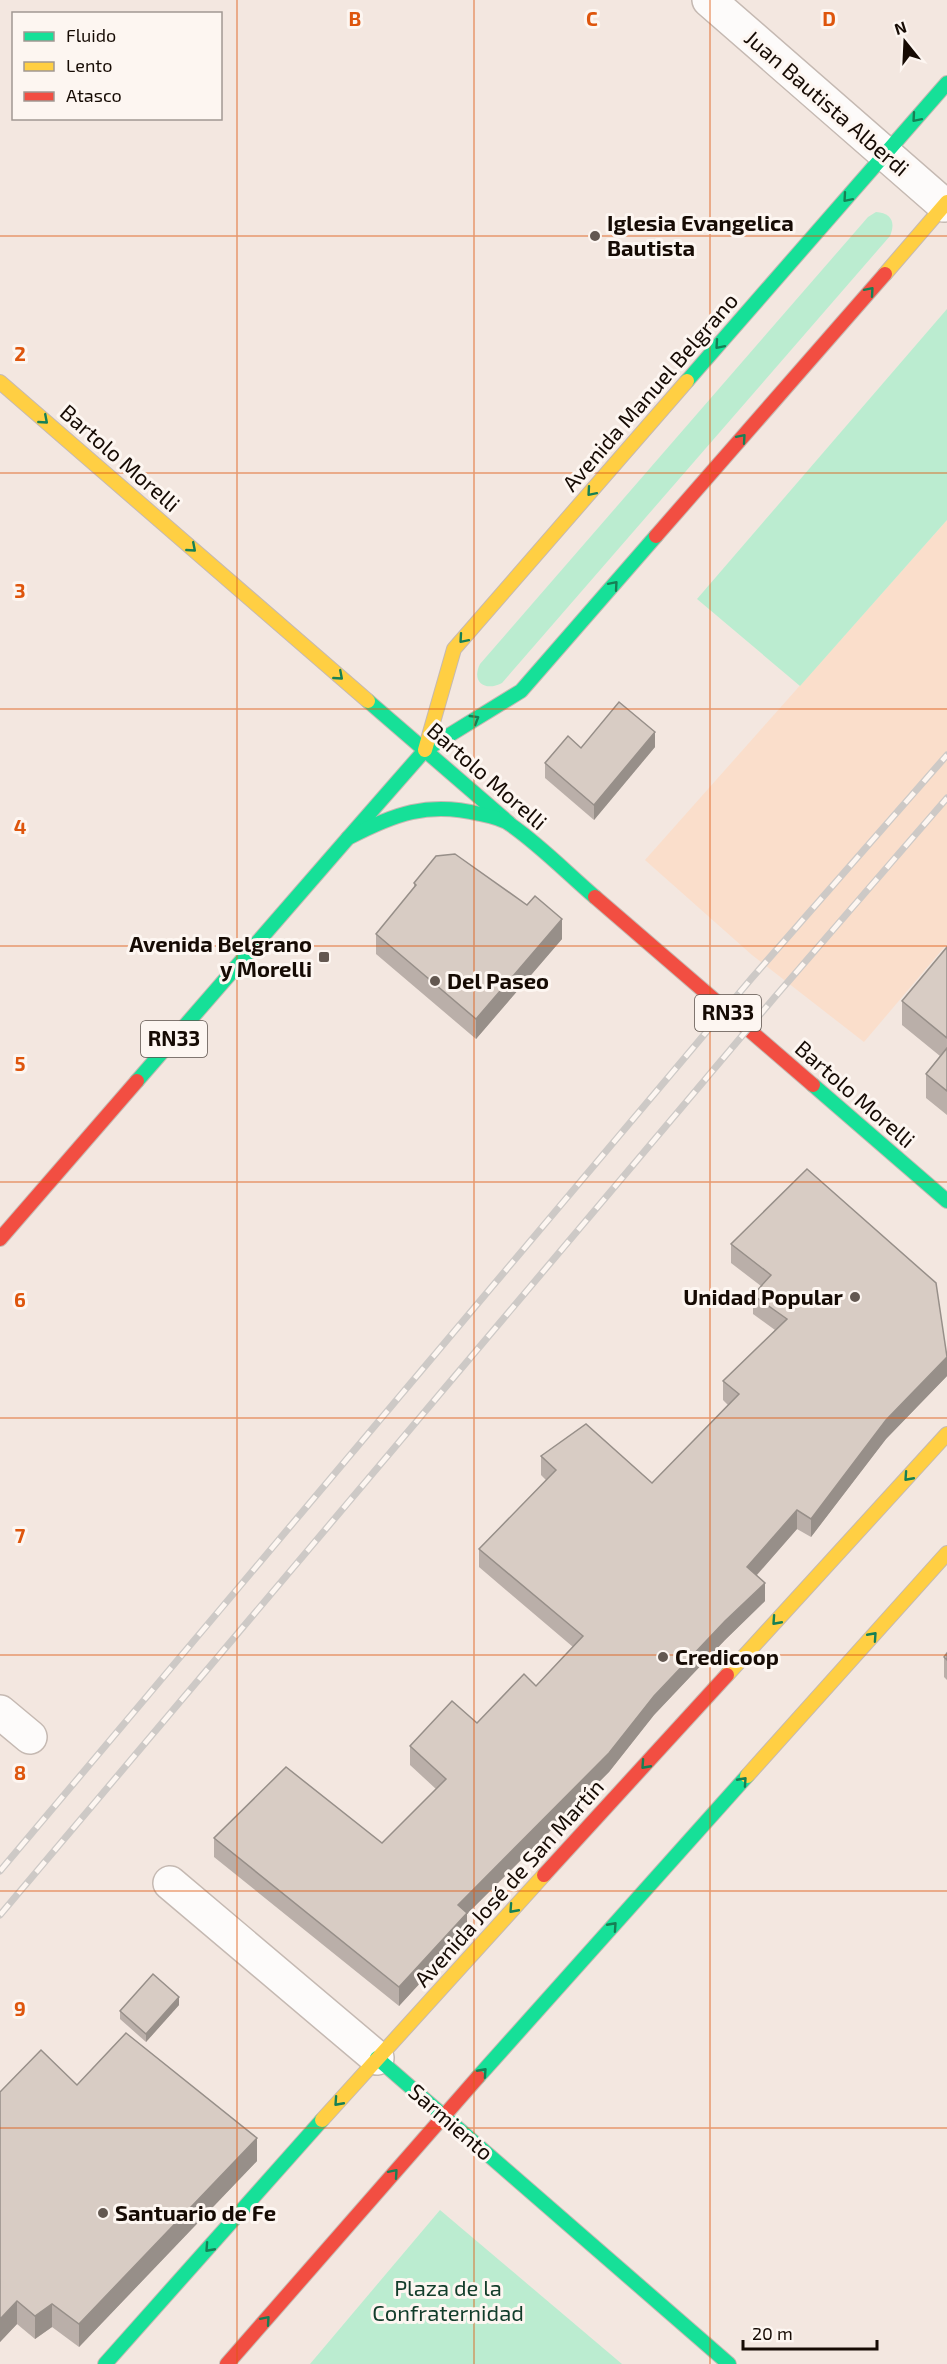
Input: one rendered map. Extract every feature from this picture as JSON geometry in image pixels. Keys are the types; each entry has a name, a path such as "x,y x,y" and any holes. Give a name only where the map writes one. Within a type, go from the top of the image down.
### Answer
{"street":[{"name":"Juan Bautista Alberdi","path":"709,0 946,203"},
{"name":"Avenida Manuel Belgrano","path":"425,750 454,649 947,83"},
{"name":"Avenida Manuel Belgrano","path":"0,1239 425,750 521,692 946,203"},
{"name":"Bartolo Morelli","path":"0,382 947,1201"},
{"name":"Avenida Manuel Belgrano","path":"348,838 379,821 411,811 444,807 478,811 509,823"},
{"name":"Avenida José de San Martín","path":"105,2364 377,2058 947,1434"},
{"path":"227,2364 444,2115 947,1553"},
{"path":"0,1712 30,1737"},
{"name":"Sarmiento","path":"170,1883 444,2115 729,2364"}],"shaded area":[{"path":"947,520 947,944 864,1042 752,955 645,860"}],"green space":[{"path":"876,212 885,214 891,219 890,236 502,683 496,686 481,684 477,676 480,664 868,217"},
{"path":"947,309 947,520 800,686 697,599"},
{"name":"Plaza de la Confraternidad","path":"440,2210 622,2364 310,2364"}],"building":[{"path":"619,702 655,732 594,805 545,763 568,736 581,748"},
{"path":"455,854 527,905 535,896 562,919 476,1019 376,934 416,885 414,883 436,856"},
{"path":"947,947 947,1038 902,1001"},
{"path":"947,1048 947,1091 926,1074"},
{"path":"807,1169 936,1283 947,1357 886,1420 811,1519 797,1510 747,1567 765,1583 725,1621 654,1696 609,1753 458,1905 467,1913 399,1987 214,1838 286,1767 382,1843 446,1779 410,1746 452,1701 477,1723 524,1674 536,1686 583,1636 479,1549 556,1470 541,1456 586,1424 652,1483 739,1394 723,1381 787,1319 753,1295 771,1275 731,1244"},
{"path":"153,1974 179,1997 146,2034 120,2011"},
{"name":"Santuario de Fe","path":"126,2033 257,2138 79,2324 52,2304 35,2316 17,2301 0,2319 0,2092 41,2050 77,2085"}],"railway":[{"path":"0,1871 751,979 947,755"},
{"path":"0,1915 774,998 947,798"}],"traffic: fast":[{"path":"687,381 947,83"},
{"path":"348,838 425,750 521,691 656,536"},
{"path":"368,701 509,823"},
{"path":"137,1081 348,838 381,822 412,812 444,809 461,810 500,819 533,842 595,897"},
{"path":"813,1085 947,1201"},
{"path":"478,2077 747,1776"},
{"path":"377,2058 729,2364"},
{"path":"105,2364 322,2120"}],"traffic: slow":[{"path":"885,274 947,202"},
{"path":"425,750 454,649 687,381"},
{"path":"0,382 368,701"},
{"path":"727,1675 947,1434"},
{"path":"747,1776 947,1553"},
{"path":"322,2120 544,1875"}],"traffic: jam":[{"path":"656,536 885,274"},
{"path":"595,897 813,1085"},
{"path":"0,1239 137,1081"},
{"path":"544,1875 727,1675"},
{"path":"227,2364 478,2077"}],"place":[{"name":"Iglesia Evangelica Bautista","path":"595,236"},
{"name":"Avenida Belgrano y Morelli","path":"324,957"},
{"name":"Del Paseo","path":"435,981"},
{"name":"Unidad Popular","path":"855,1297"},
{"name":"Credicoop","path":"663,1657"},
{"name":"Santuario de Fe","path":"103,2213"}]}
